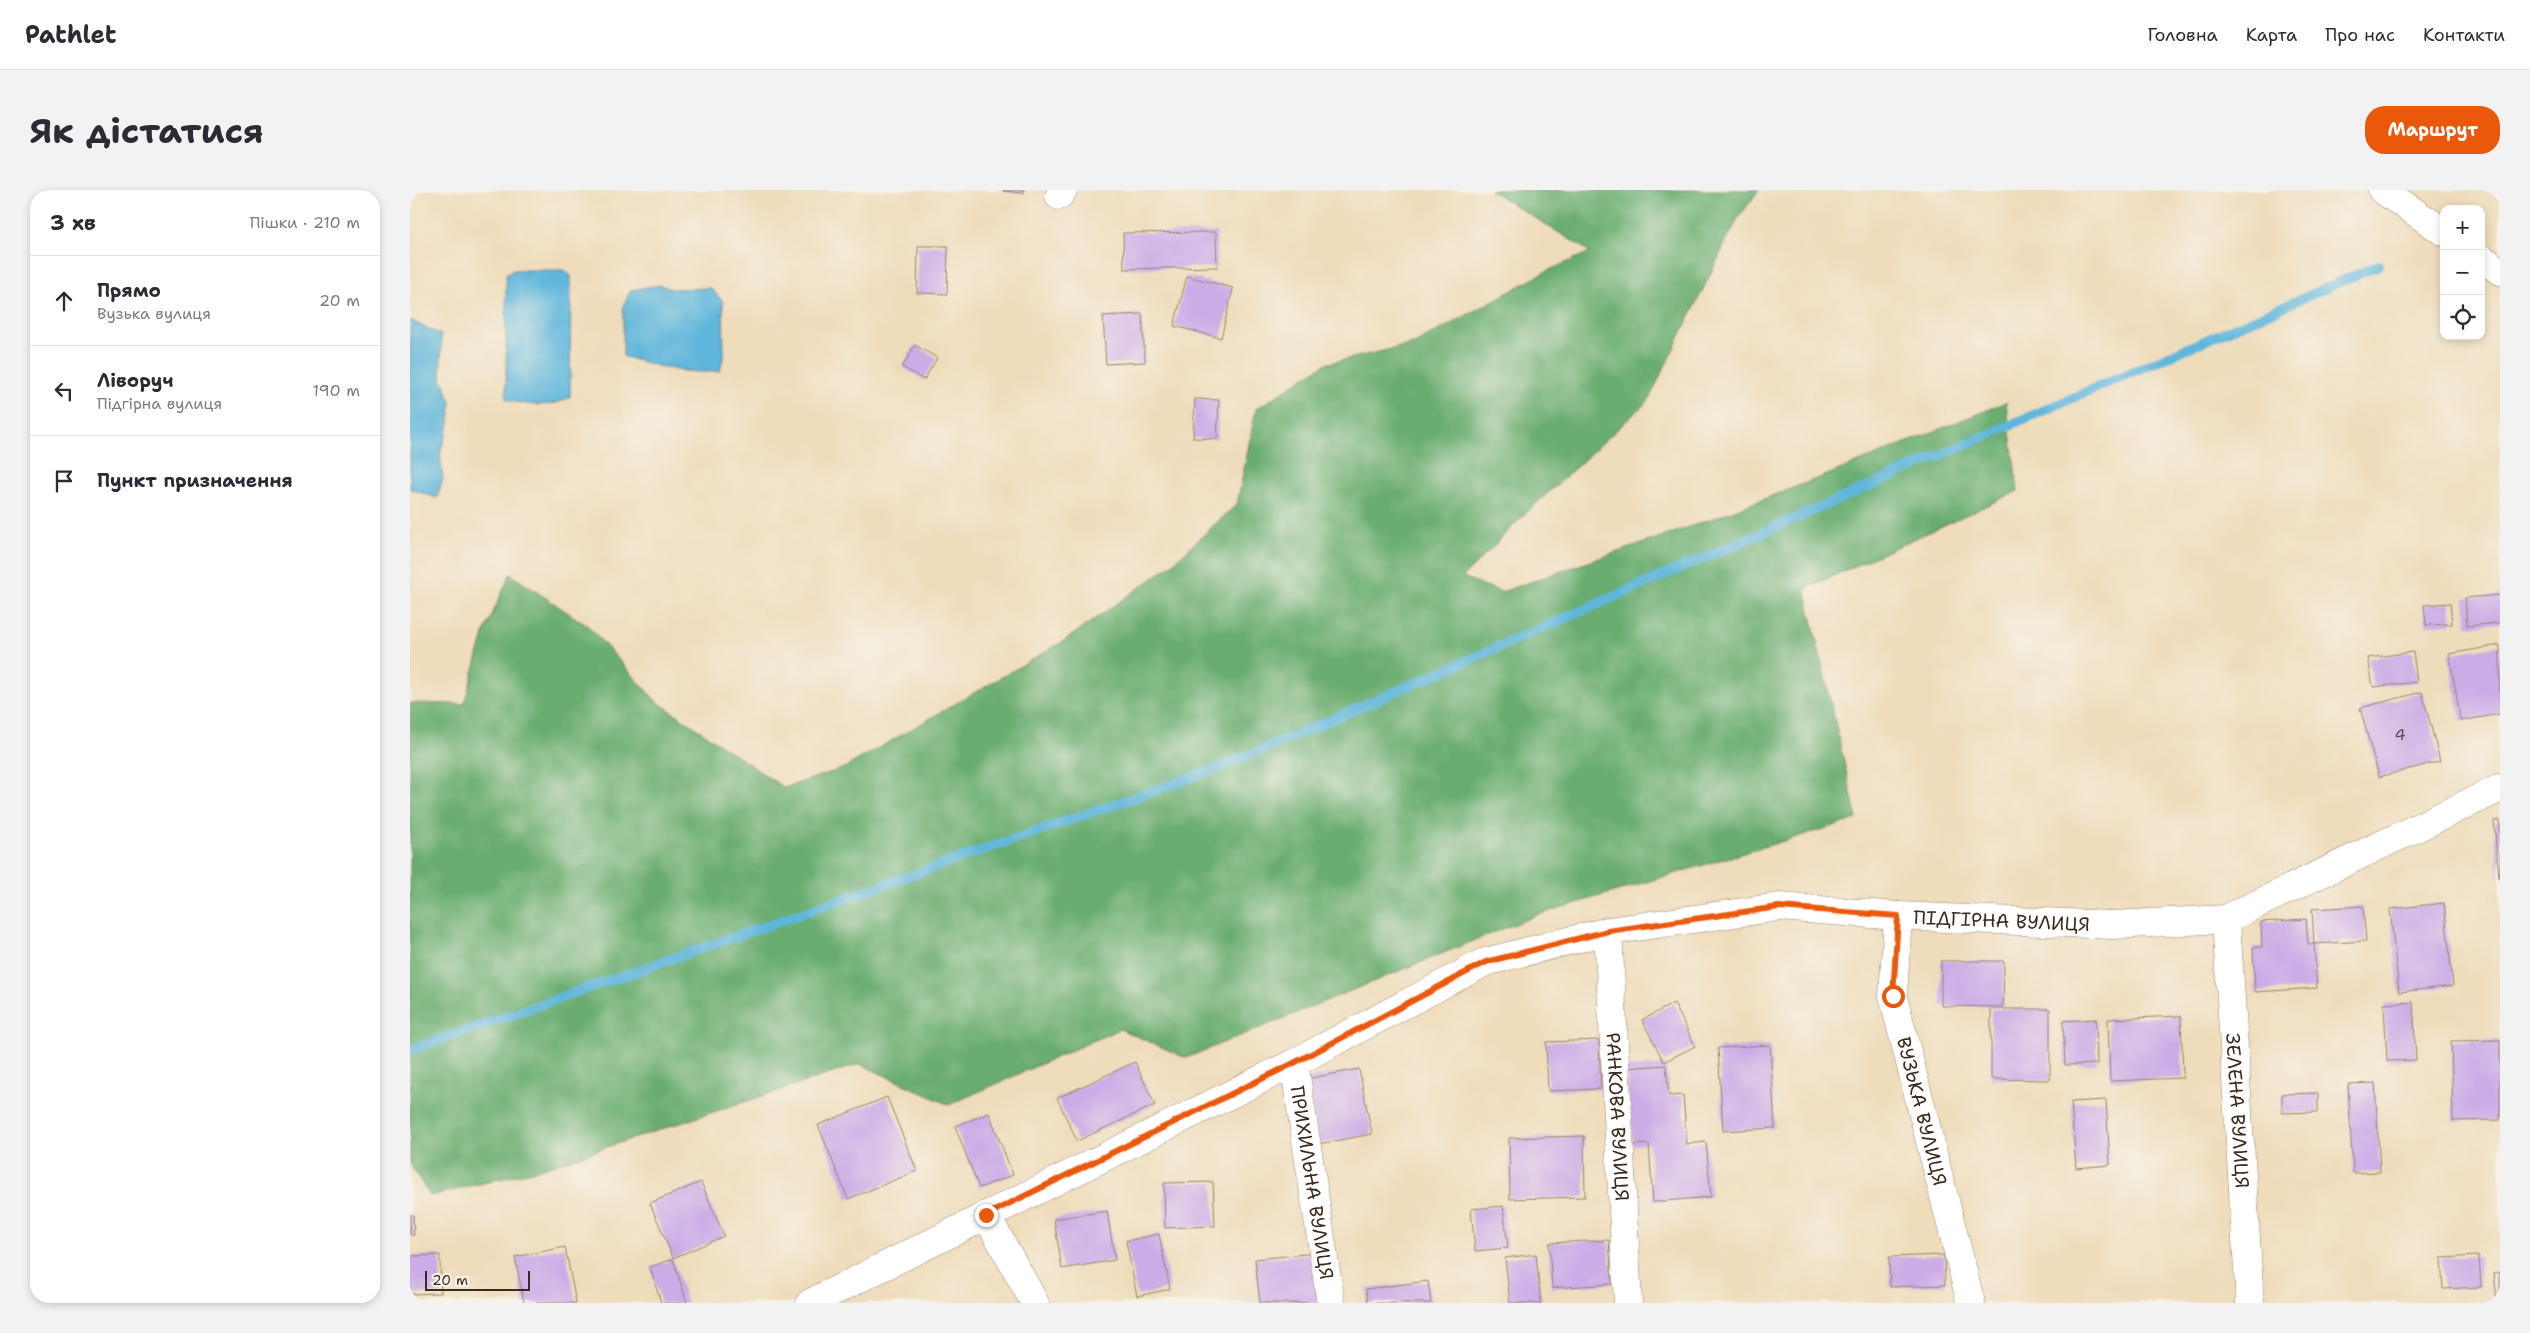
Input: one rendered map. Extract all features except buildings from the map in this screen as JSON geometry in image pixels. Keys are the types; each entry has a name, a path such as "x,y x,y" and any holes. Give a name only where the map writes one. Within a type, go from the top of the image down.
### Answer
{"street":[{"path":"2382,190 2440,229"},
{"path":"2485,261 2500,271"},
{"name":"ПІДГІРНА ВУЛИЦЯ","path":"810,1303 1294,1063 1486,962 1608,931 1779,907 1898,916 2113,925 2226,919 2500,788"},
{"name":"ВУЗЬКА ВУЛИЦЯ","path":"1898,916 1893,996 1970,1303"},
{"name":"ЗЕЛЕНА ВУЛИЦЯ","path":"2226,919 2250,1303"},
{"name":"РАНКОВА ВУЛИЦЯ","path":"1608,931 1628,1303"},
{"name":"ПРИХИЛЬНА ВУЛИЦЯ","path":"1294,1063 1331,1303"},
{"path":"986,1215 1034,1303"}],"green space":[{"path":"1490,190 1759,190 1737,220 1648,401 1525,514 1463,577 1501,592 1687,528 1827,475 2006,402 2018,491 1805,589 1857,819 1537,915 1186,1058 1120,1029 949,1105 860,1064 537,1170 430,1196 410,1164 410,703 464,704 485,631 510,574 588,626 655,700 784,788 844,768 1064,641 1171,565 1237,504 1256,409 1325,364 1414,344 1547,271 1590,252"}],"water":[{"path":"513,270 565,270 571,276 570,397 563,401 539,405 506,399 506,275"},
{"path":"660,285 671,289 711,288 723,302 724,354 720,371 683,371 623,356 623,306 631,290"},
{"path":"410,320 441,335 441,377 451,402 449,425 440,453 443,479 437,498 410,489"}],"waterway":[{"path":"410,1050 1224,766 2379,265"}],"route":[{"path":"986,1215 1294,1063 1486,962 1608,931 1779,907 1898,916 1893,996"}]}
